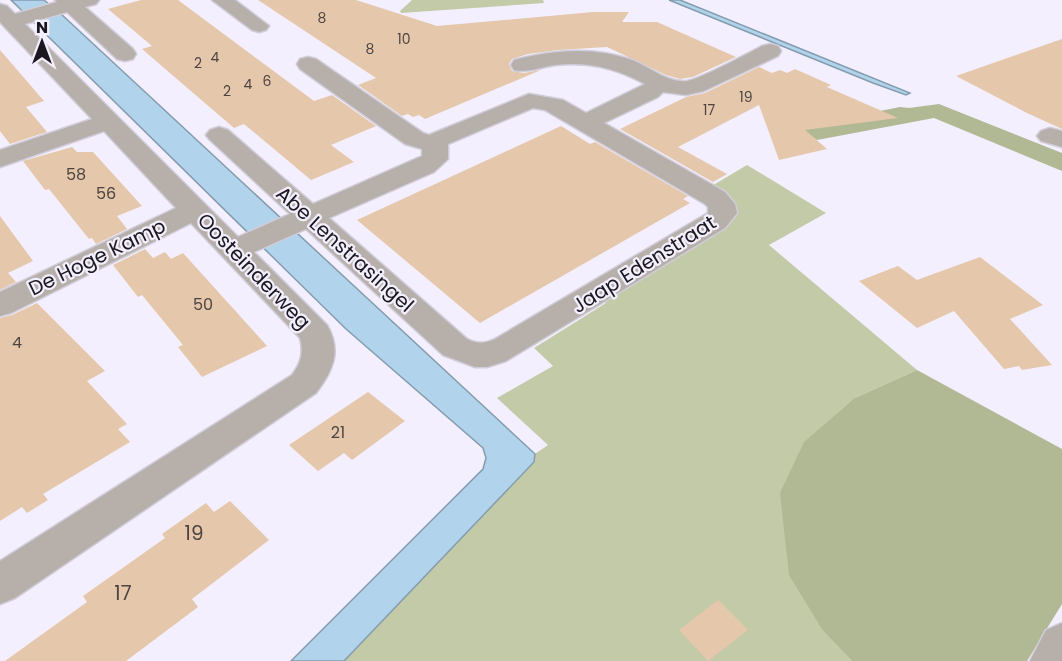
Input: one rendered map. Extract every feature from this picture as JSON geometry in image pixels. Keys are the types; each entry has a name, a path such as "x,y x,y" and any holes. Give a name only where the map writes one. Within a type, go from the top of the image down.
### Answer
{"street":[{"path":"222,0 259,26"},
{"path":"10,22 71,3 125,54"},
{"name":"Oosteinderweg","path":"0,585 304,384 315,371 320,351 315,333 242,245 194,210 102,113 10,22"},
{"path":"522,65 559,57 598,57 622,63 650,76 658,84 686,88 696,86 770,51"},
{"path":"308,64 414,139 435,144 446,136 529,101 548,102 585,123 651,92 658,84"},
{"path":"0,137 102,113"},
{"path":"0,159 102,113"},
{"name":"Jaap Edenstraat","path":"477,356 492,355 507,347 722,217 724,210 722,204 715,198 585,123"},
{"name":"Abe Lenstrasingel","path":"219,135 299,220 455,347 477,356"},
{"path":"242,245 431,163 437,154 435,144"},
{"name":"De Hoge Kamp","path":"0,305 194,210"},
{"path":"1053,661 1062,645"}],"green space":[{"path":"412,0 543,0 544,3 401,13 400,11"},
{"path":"939,104 1062,153 1062,171 934,118 817,140 799,127 900,107"},
{"path":"747,165 826,213 769,245 917,370 855,398 823,631 852,661 344,661 534,462 535,454 548,445 497,398 553,366 534,348 606,303 602,300 735,218 735,205 710,187"},
{"path":"917,370 1062,449 1062,604 1027,661 852,661 823,631 789,575 780,493 804,442 855,398"}],"water":[{"path":"11,0 44,0 60,13 535,454 534,462 344,661 291,661 483,469 486,458 483,448 346,329"},
{"path":"669,0 680,0 910,93 906,95 873,83"}],"building":[{"path":"141,0 178,0 314,101 332,95 376,126 331,145 354,162 311,180 244,124 234,128 142,49 152,46 108,9"},
{"path":"258,0 356,0 437,26 593,12 629,12 622,22 657,22 736,57 693,77 680,79 666,75 607,47 528,54 512,59 509,64 512,71 524,73 541,70 425,119 419,115 402,116 358,85 376,78"},
{"path":"1062,39 1062,129 956,76"},
{"path":"0,50 44,101 26,107 47,132 10,144 0,131"},
{"path":"759,67 772,73 780,70 787,73 795,69 831,85 827,87 898,118 805,130 827,149 779,160 759,105 678,147 727,174 713,182 620,129 686,97 705,93"},
{"path":"561,126 590,144 595,142 688,196 683,199 690,203 480,323 357,220"},
{"path":"72,147 77,152 93,152 142,206 117,216 127,229 96,244 92,238 89,239 49,189 45,190 23,161"},
{"path":"0,216 33,261 8,273 16,282 0,290"},
{"path":"145,249 153,258 165,252 171,259 183,253 267,346 202,377 178,347 183,345 142,295 138,297 113,265"},
{"path":"980,257 1043,305 1010,319 1052,365 1022,370 1019,366 1004,369 954,311 917,328 859,281 898,266 917,280"},
{"path":"37,303 105,371 87,381 127,424 118,429 130,442 43,494 48,500 27,513 22,507 0,521 0,318"},
{"path":"368,392 405,421 352,460 344,453 318,471 289,445"},
{"path":"230,501 269,540 192,599 198,607 126,661 5,661 87,602 83,596 165,538 162,534 206,503 214,512"},
{"path":"718,600 748,630 708,661 679,630"}]}
